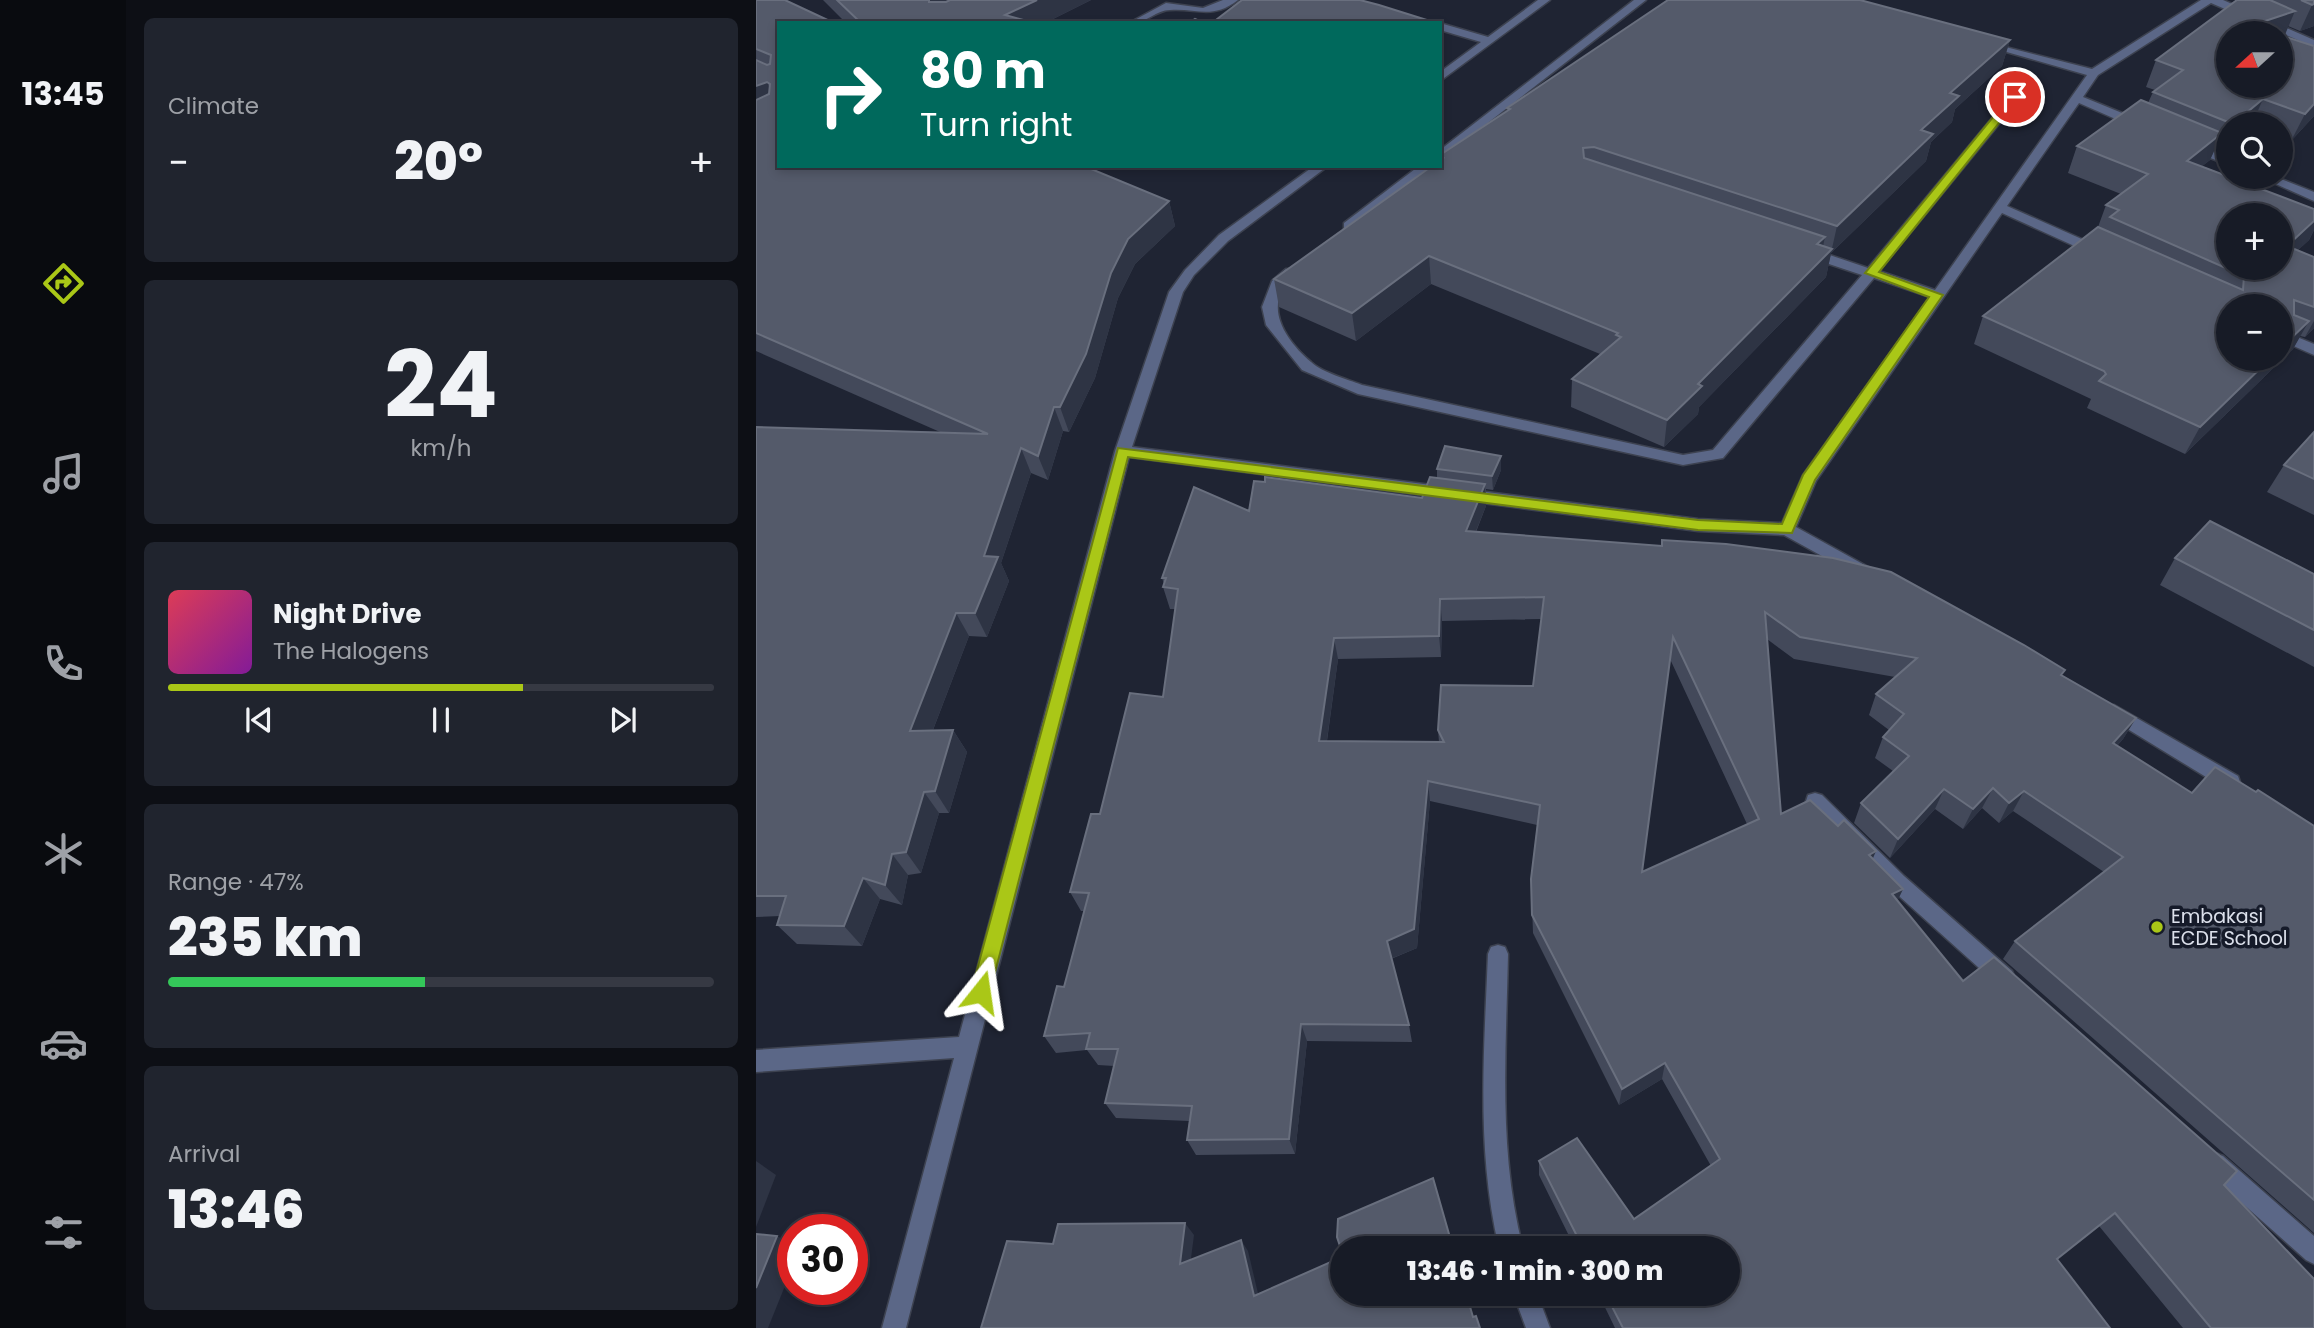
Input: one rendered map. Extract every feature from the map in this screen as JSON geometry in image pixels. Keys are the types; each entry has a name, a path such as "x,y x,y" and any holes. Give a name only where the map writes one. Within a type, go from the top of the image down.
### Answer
{"street":[{"path":"1149,0 1166,6 1204,11 1233,0"},
{"path":"1442,77 1545,0"},
{"path":"1442,154 1641,0"},
{"path":"1787,529 1808,478 2094,73 2208,0"},
{"path":"2214,0 2314,44"},
{"path":"1138,21 1166,6"},
{"path":"1442,27 1490,41"},
{"path":"1975,40 2094,73"},
{"path":"1300,265 1279,281 1269,307 1273,325 1307,367 1358,389 1683,460 1718,454 2031,78"},
{"path":"2076,98 2152,130"},
{"path":"2177,140 2216,156"},
{"path":"894,1328 1123,452 1176,292 1190,269 1209,250 1319,168"},
{"path":"1342,232 1424,168"},
{"path":"2293,188 2314,197"},
{"path":"2000,207 2114,259"},
{"path":"1794,248 1937,295"},
{"path":"2293,340 2314,350"},
{"path":"1123,452 1698,525 1787,529 1884,583"},
{"path":"2100,703 2243,789"},
{"path":"1815,801 1897,882 2022,993"},
{"path":"1498,954 1494,1132 1503,1222 1507,1236"},
{"path":"756,1062 967,1046"},
{"path":"2199,1151 2314,1252"},
{"path":"1530,1306 1538,1328"}],"building":[{"path":"756,0 785,0 830,21 777,21 777,168 1089,168 1169,201 1128,239 1111,273 1086,354 1060,407 1054,407 1038,456 1021,448 984,556 998,557 975,613 956,613 910,731 953,730 935,791 924,792 906,852 892,854 885,885 863,878 844,926 777,925 786,896 756,896 756,427 988,434 756,333 756,100 769,94 770,84 767,82 756,86 756,60 770,64 771,55 756,49"},
{"path":"837,0 1037,0 1005,15 1028,21 859,21"},
{"path":"1242,0 1360,0 1430,21 1215,21"},
{"path":"1668,0 1860,0 2010,40 1950,93 1959,96 1921,130 1933,134 1837,226 1594,147 1583,148 1584,158 1825,237 1817,244 1832,249 1698,384 1702,386 1667,420 1572,379 1621,337 1616,335 1618,333 1429,256 1352,313 1274,279 1429,168 1442,168 1442,154 1510,109 1507,108"},
{"path":"2237,0 2270,0 2295,11 2265,21 2216,21 2216,98 2293,98 2293,39 2314,46 2314,104 2305,114 2263,99 2247,112 2216,112 2216,117 2153,92 2183,70 2156,60"},
{"path":"2301,0 2314,0 2314,4 2312,5"},
{"path":"2141,100 2216,131 2216,138 2187,161 2216,172 2216,189 2261,189 2314,209 2314,221 2293,240 2293,203 2216,203 2216,264 2110,217 2119,210 2106,205 2148,174 2077,146"},
{"path":"2098,227 2243,290 2244,280 2293,280 2293,248 2314,257 2314,307 2294,300 2294,315 2309,321 2293,336 2293,294 2216,294 2216,371 2258,371 2200,427 2099,381 2106,374 2104,371 1983,316"},
{"path":"2314,432 2314,479 2284,465"},
{"path":"1445,446 1501,456 1492,476 1437,469"},
{"path":"1265,477 1422,498 1430,477 1485,484 1466,531 1662,546 1662,540 1726,544 1833,558 1891,572 2024,645 2065,670 2061,675 2136,718 2113,743 2192,793 2215,767 2256,792 2258,790 2314,826 2314,1200 2015,941 2123,857 2024,791 2009,803 1993,788 1973,809 1944,789 1898,839 1861,803 1909,756 1883,737 1904,714 1876,694 1917,658 1800,637 1765,612 1781,814 1810,800 1838,826 1844,820 1876,851 1869,855 1903,889 1892,894 1963,981 1994,957 2237,1171 2224,1185 2314,1279 2314,1328 2211,1328 2115,1213 2057,1259 2110,1328 1623,1328 1612,1306 1740,1306 1740,1236 1577,1236 1539,1161 1577,1138 1634,1219 1720,1159 1665,1063 1622,1089 1532,915 1531,879 1540,805 1428,781 1414,929 1387,941 1409,1025 1301,1024 1289,1139 1187,1140 1192,1106 1105,1103 1118,1049 1086,1049 1090,1033 1044,1036 1057,986 1064,987 1089,893 1070,892 1091,814 1100,814 1130,693 1163,697 1178,589 1163,587 1166,578 1162,578 1194,487 1249,511 1254,481 1265,482","holes":["1544,597 1533,686 1441,685 1438,730 1444,742 1319,741 1334,638 1439,636 1440,599","1673,637 1759,819 1642,872"]},
{"path":"2210,521 2314,574 2314,630 2175,558"},
{"path":"1433,1178 1450,1236 1337,1236 1338,1219"},
{"path":"1185,1223 1180,1264 1241,1240 1254,1296 1330,1262 1330,1306 1470,1306 1480,1328 981,1328 1007,1241 1053,1244 1058,1224"},
{"path":"756,1234 777,1236 756,1288"}],"place":[{"name":"Embakasi ECDE School","path":"2157,927"}],"route":[{"path":"981,992 1123,452 1698,525 1787,529 1808,478 1937,295 1871,273 2015,97"}]}
